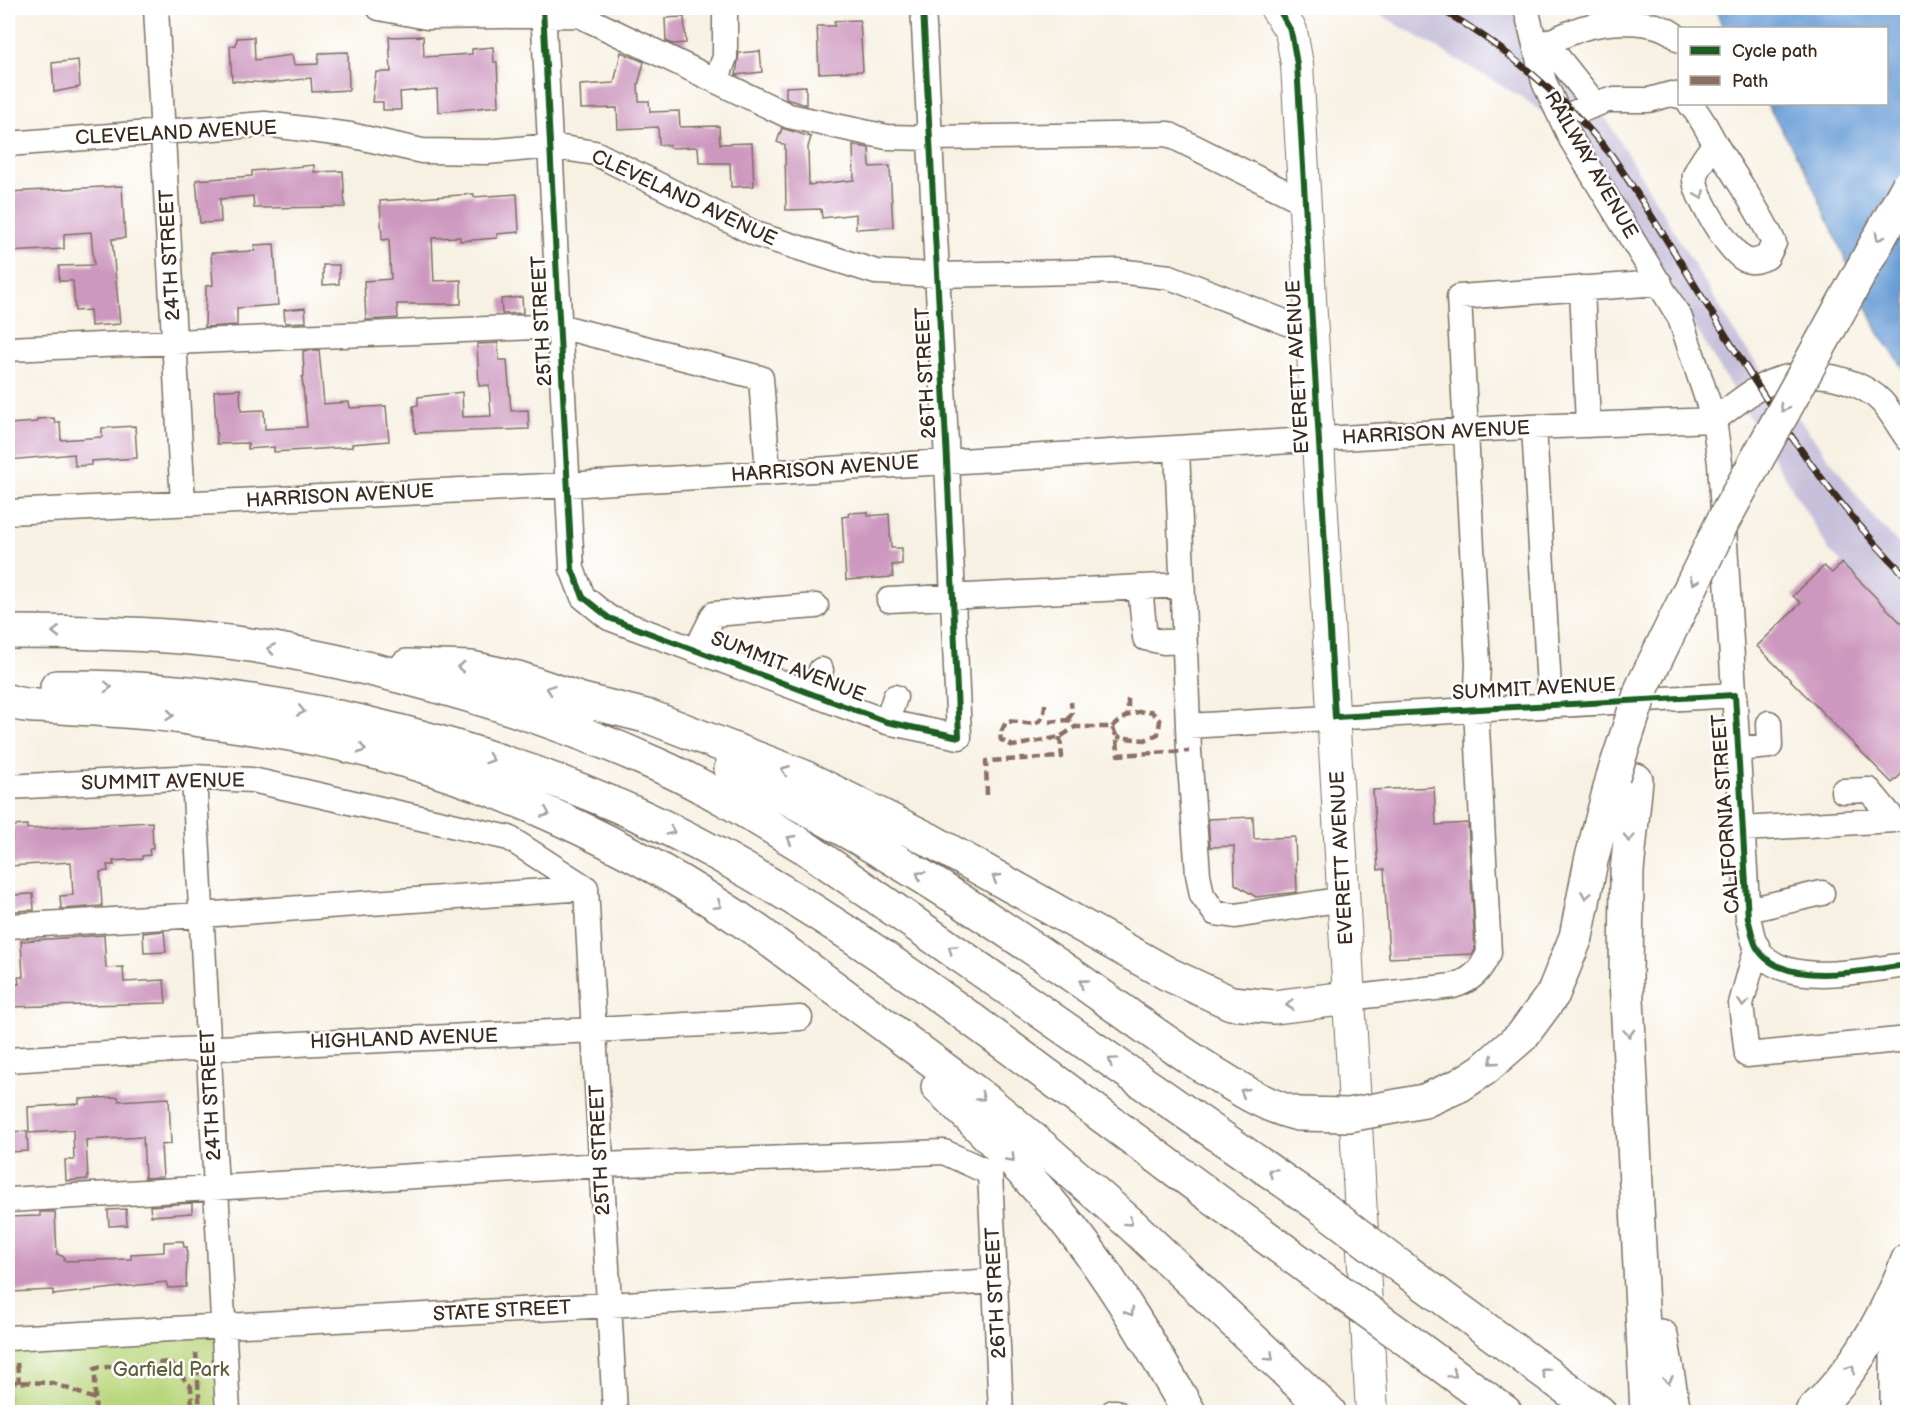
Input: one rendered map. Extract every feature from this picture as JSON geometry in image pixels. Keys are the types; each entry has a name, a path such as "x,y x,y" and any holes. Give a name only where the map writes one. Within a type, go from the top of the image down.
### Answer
{"highway":[{"path":"582,699 765,785 877,849 1022,940 1167,1044 1263,1103 1298,1114 1349,1115 1424,1101 1460,1085 1483,1070 1521,1036 1553,994 1576,937 1591,861 1625,779 1652,703 1672,631 1703,561 1750,468 1908,186"},
{"path":"8,632 85,632 207,641 273,649 432,684 632,754 718,795 806,848 1320,1206 1596,1410"},
{"path":"349,665 472,668 518,678 582,699 616,706 650,717 802,776 928,839 1168,974 1231,1003 1274,1007 1348,998"},
{"path":"8,688 108,687 221,696 370,725 531,772 665,828 767,882 880,954 1505,1413"},
{"path":"8,701 187,717 335,742 432,769 523,802 634,855 723,908 816,973 987,1101 1133,1226 1329,1413"},
{"path":"1625,779 1629,839 1626,930 1647,1413"},
{"path":"816,973 980,1126 1047,1198 1109,1279 1189,1413"},
{"path":"1637,1198 1674,1413"},
{"path":"1812,1413 1847,1376 1865,1347 1908,1260"},
{"path":"1897,1413 1897,1357 1908,1308"}],"main road":[{"name":"EVERETT AVENUE","path":"1280,13 1293,38 1297,64 1372,1413"}],"street":[{"name":"24TH STREET","path":"156,8 183,503"},
{"path":"380,8 427,17 543,12 579,15 789,116 886,137 1168,134 1305,202"},
{"path":"716,81 725,57 725,8"},
{"name":"26TH STREET","path":"922,8 938,275 958,737"},
{"name":"RAILWAY AVENUE","path":"1526,8 1541,45 1544,82 1571,139 1680,318 1714,420"},
{"name":"25TH STREET","path":"543,12 572,569 583,597 609,618"},
{"path":"1595,104 1541,45 1588,26 1619,23 1653,25 1678,39"},
{"path":"1561,118 1595,104 1620,98 1649,100 1671,94 1678,96"},
{"path":"1691,105 1703,119 1715,143"},
{"name":"CLEVELAND AVENUE","path":"8,144 265,124 350,135 422,151 487,152 550,146 595,153 758,235 876,272 938,275 1117,271 1170,277 1313,333"},
{"path":"1348,998 1453,986 1468,981 1481,969 1489,953 1476,709 1478,664 1464,430 1459,297 1660,283"},
{"path":"1582,288 1588,425"},
{"path":"8,350 559,326 761,378 768,473"},
{"path":"1714,420 1760,386 1784,376 1800,373 1844,379 1880,400 1908,439"},
{"name":"HARRISON AVENUE","path":"8,512 566,485 1464,430 1714,420"},
{"name":"CALIFORNIA STREET","path":"1714,420 1720,463 1748,909 1763,954"},
{"path":"1534,427 1550,705"},
{"path":"1177,448 1188,726 1198,874 1202,895 1215,913 1235,916 1344,899"},
{"path":"889,600 1182,585"},
{"path":"1140,587 1145,638 1164,642 1184,641"},
{"path":"696,650 714,614 816,606"},
{"name":"SUMMIT AVENUE","path":"609,618 887,722 958,737"},
{"path":"816,695 821,670"},
{"name":"SUMMIT AVENUE","path":"1188,726 1735,695"},
{"path":"887,722 895,698"},
{"path":"1738,749 1775,738"},
{"name":"24TH STREET","path":"194,777 228,1413"},
{"name":"SUMMIT AVENUE","path":"8,787 194,777 252,780 509,838 586,888"},
{"path":"1743,829 1894,820 1869,790 1843,791"},
{"path":"8,926 586,888"},
{"name":"25TH STREET","path":"586,888 615,1413"},
{"path":"1748,909 1822,893"},
{"path":"1908,965 1803,975 1763,954 1741,1004 1747,1055 1908,1039"},
{"name":"HIGHLAND AVENUE","path":"8,1060 208,1047 594,1032 800,1018"},
{"name":"26TH STREET","path":"601,1166 944,1152 990,1173 1001,1413"},
{"path":"8,1200 601,1166"},
{"name":"STATE STREET","path":"8,1338 996,1281"}],"shaded area":[{"path":"1369,8 1520,8 1569,57 1742,344 1875,519 1907,552 1907,630 1829,550 1605,177 1573,136 1526,100"}],"green space":[{"name":"Garfield Park","path":"223,1324 228,1412 8,1412 8,1338"}],"water":[{"path":"1715,8 1907,8 1907,373 1878,332 1807,173 1768,105 1888,105 1888,27 1723,27"}],"building":[{"path":"684,17 686,43 672,44 666,41 665,18"},
{"path":"860,20 863,71 819,73 817,26 835,26 834,21"},
{"path":"423,36 424,57 472,54 472,49 493,47 494,62 497,62 499,106 438,112 437,89 400,92 401,110 383,110 383,102 372,102 376,72 391,72 389,37"},
{"path":"254,37 255,60 292,55 294,65 318,64 319,53 348,52 349,90 312,92 311,78 271,83 232,81 230,46 236,45 237,38"},
{"path":"760,51 762,72 736,75 739,53"},
{"path":"621,52 644,62 638,85 639,101 649,101 650,112 679,111 680,127 719,126 720,144 752,143 754,186 731,187 730,163 699,163 698,147 670,148 670,145 659,145 658,127 618,129 617,108 581,109 580,85 614,83"},
{"path":"78,60 80,87 54,92 52,63"},
{"path":"806,86 806,105 786,99 786,87"},
{"path":"782,128 811,137 808,147 809,185 854,180 853,145 869,148 870,167 890,166 893,227 856,229 856,214 822,218 821,209 786,210 785,145 777,142"},
{"path":"314,165 314,172 343,171 345,207 254,208 253,196 220,199 221,222 200,223 196,180 252,176 252,171"},
{"path":"122,186 125,238 112,239 120,324 91,326 90,310 75,311 73,281 59,281 59,266 94,265 91,232 64,234 64,249 8,252 8,192"},
{"path":"474,194 474,197 517,194 519,232 497,234 497,238 460,241 460,237 432,238 434,281 461,280 461,304 397,304 398,318 366,320 364,281 391,279 389,239 382,240 380,201"},
{"path":"274,244 278,305 237,308 237,325 205,327 206,286 213,285 211,253 255,251 254,245"},
{"path":"323,265 339,265 339,284 323,285"},
{"path":"522,297 523,313 502,314 501,299"},
{"path":"305,308 306,322 285,323 284,310"},
{"path":"498,343 499,360 507,360 511,411 528,410 529,429 415,433 413,406 418,405 418,397 462,392 463,417 491,416 489,385 479,386 477,344"},
{"path":"319,350 324,404 349,402 350,408 386,406 389,441 352,444 352,447 274,452 274,447 248,449 248,443 217,444 214,391 240,389 241,411 264,410 265,429 307,427 302,377 304,376 303,351"},
{"path":"54,418 55,423 60,422 61,440 102,437 102,428 135,426 137,458 91,461 91,465 75,466 74,454 9,460 8,424"},
{"path":"868,512 868,516 889,514 891,548 902,548 902,564 892,565 893,577 846,580 842,517 849,516 848,513"},
{"path":"1842,563 1908,630 1908,768 1892,783 1757,646 1801,603 1793,596 1824,566 1832,573"},
{"path":"1434,787 1436,825 1468,823 1475,950 1472,954 1389,958 1384,869 1378,870 1373,790"},
{"path":"1253,817 1254,839 1295,837 1297,892 1256,897 1235,884 1234,846 1210,847 1208,819"},
{"path":"152,822 153,848 149,850 150,855 142,856 142,859 113,861 114,865 107,865 108,871 100,872 102,906 61,909 60,896 73,895 71,862 9,866 8,840 12,840 12,826 27,825 27,829"},
{"path":"33,894 34,910 13,911 12,895"},
{"path":"164,931 166,952 144,953 143,933"},
{"path":"104,935 106,968 123,967 124,982 164,980 166,1003 8,1007 8,984 19,984 18,977 23,977 21,941"},
{"path":"118,1097 119,1101 169,1098 171,1144 161,1145 163,1177 145,1178 143,1137 86,1140 88,1179 66,1181 65,1160 74,1160 73,1130 29,1133 28,1107 79,1104 79,1099"},
{"path":"27,1131 28,1151 9,1152 8,1132"},
{"path":"192,1203 192,1213 151,1216 150,1206"},
{"path":"126,1209 127,1225 109,1226 108,1210"},
{"path":"40,1212 55,1212 57,1254 64,1257 64,1261 131,1259 131,1254 164,1252 164,1242 183,1241 184,1247 187,1247 186,1287 168,1288 166,1282 53,1295 53,1290 11,1292 8,1217 40,1216"}],"railway":[{"path":"1439,8 1487,39 1532,74 1574,113 1612,156 1750,374 1823,481 1864,531 1908,578"}],"marked path":[{"path":"1128,699 1128,713"},
{"path":"1068,720 1072,713 1071,702"},
{"path":"1045,704 1044,714 1036,723 1006,722 1000,734 1001,740 1013,746 1060,737 1075,727 1112,727 1117,737 1118,755 1189,751"},
{"path":"1112,727 1126,716 1139,712 1151,711 1160,721 1158,734 1145,740 1117,737"},
{"path":"1049,722 1068,720 1075,727"},
{"path":"987,795 986,761 1062,757 1060,737"},
{"path":"196,1353 200,1412"},
{"path":"95,1399 95,1368 170,1362 191,1387 192,1412"},
{"path":"17,1363 19,1383"},
{"path":"8,1382 53,1383 95,1399 96,1412"}],"cycle path":[{"path":"543,8 572,569 583,597 609,618 887,722 959,737 923,8"},
{"path":"1278,8 1291,31 1297,64 1335,717 1735,695 1748,919 1756,946 1768,960 1784,969 1804,973 1848,973 1908,965"}]}
